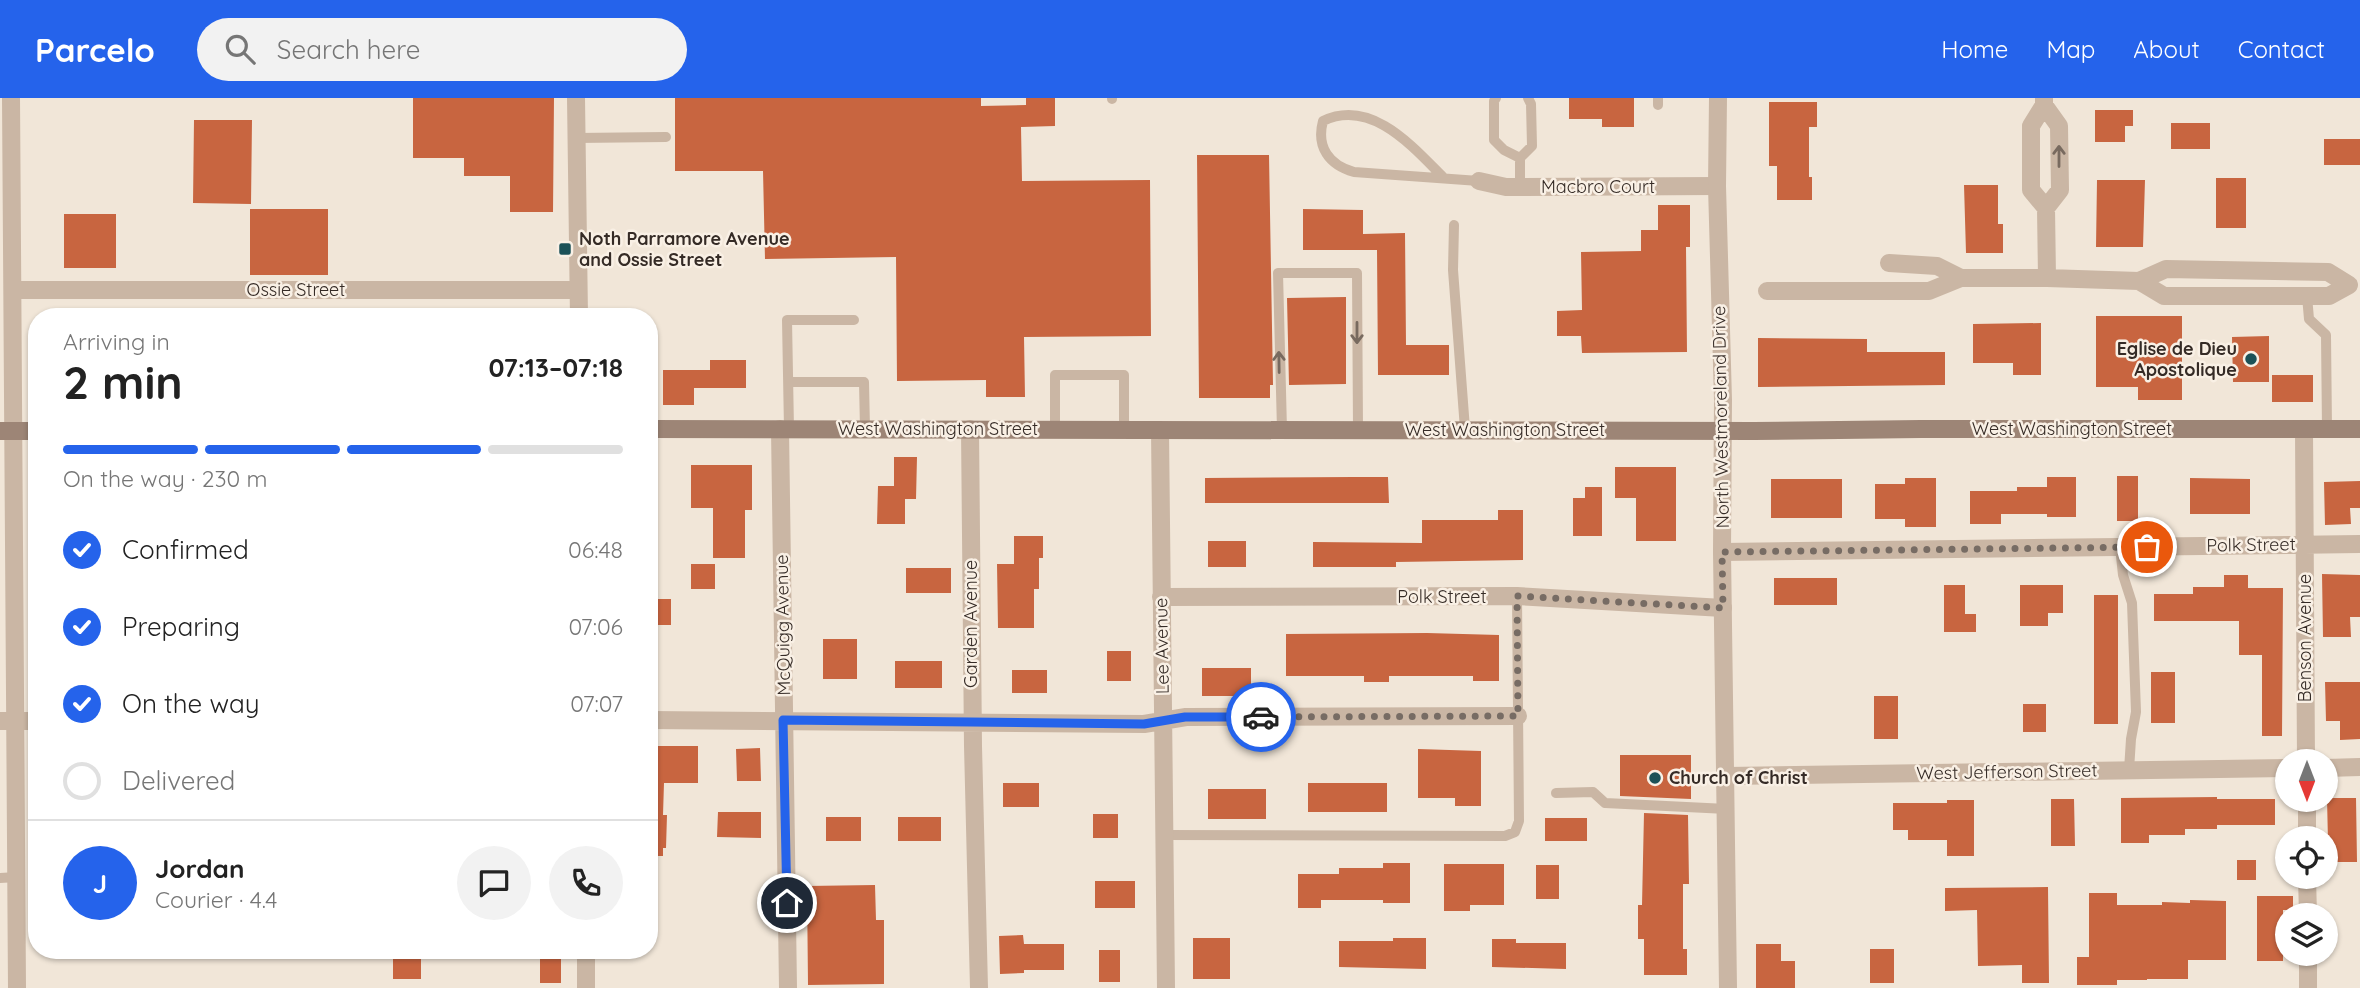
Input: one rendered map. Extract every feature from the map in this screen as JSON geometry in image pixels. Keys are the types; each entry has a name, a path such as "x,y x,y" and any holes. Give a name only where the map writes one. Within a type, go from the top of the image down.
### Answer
{"main road":[{"name":"West Washington Street","path":"658,429 2360,429"},
{"path":"7,431 28,431"}],"street":[{"path":"11,98 6,173 13,290 7,431 8,878 18,988"},
{"path":"576,98 579,308"},
{"name":"North Westmoreland Drive","path":"1718,98 1728,988"},
{"path":"2046,208 2031,190 2031,126 2044,102 2059,126 2060,190 2046,208 2047,278"},
{"name":"Macbro Court","path":"1479,181 1506,187 1717,186"},
{"path":"1889,263 1926,263 1961,278"},
{"path":"1767,291 1929,291 1961,278 2139,281 2166,269 2328,272 2354,285"},
{"path":"2139,281 2164,296 2329,296 2354,285"},
{"name":"Ossie Street","path":"13,290 578,290"},
{"name":"McQuigg Avenue","path":"785,429 783,720 788,988"},
{"name":"Garden Avenue","path":"970,429 972,722 979,988"},
{"name":"Lee Avenue","path":"1160,430 1166,988"},
{"name":"Benson Avenue","path":"2304,430 2306,749"},
{"name":"Polk Street","path":"1722,552 2360,544"},
{"name":"Polk Street","path":"1161,597 1517,596 1723,608"},
{"path":"658,720 1144,724 1185,717 1518,716"},
{"path":"8,721 28,721"},
{"path":"2338,768 2360,767"},
{"name":"West Jefferson Street","path":"1726,776 2275,768"},
{"path":"586,959 586,988"},
{"path":"2308,966 2308,988"}],"lane":[{"path":"1496,98 1494,140 1504,150 1520,158"},
{"path":"1520,187 1520,158 1532,146 1531,104 1528,98"},
{"path":"1443,177 1396,132 1375,116 1360,111 1341,111 1323,121 1321,144 1326,155 1342,169 1479,181"},
{"path":"576,138 666,137"},
{"path":"1454,225 1453,270 1465,429"},
{"path":"1282,430 1278,273 1357,274 1358,429"},
{"path":"2307,296 2309,319 2326,335 2327,429"},
{"path":"785,429 789,382 787,320 854,320"},
{"path":"1055,429 1055,375 1124,375 1124,430"},
{"path":"789,382 864,382 865,429"},
{"path":"2120,547 2123,575 2132,603 2136,712 2129,770"},
{"path":"1164,835 1505,836 1515,832 1519,821 1517,596"},
{"path":"1556,793 1593,792 1605,803 1727,808"}],"building":[{"path":"413,98 554,98 553,212 510,212 510,176 464,176 464,158 413,158"},
{"path":"675,98 981,98 981,106 1026,105 1026,98 1055,98 1055,126 1021,127 1022,181 1150,180 1151,336 1024,337 1025,397 986,397 986,380 897,381 896,257 765,259 763,171 675,171"},
{"path":"1569,98 1634,98 1634,127 1602,127 1602,119 1569,119"},
{"path":"1769,102 1817,102 1817,127 1809,127 1812,200 1777,200 1777,166 1769,166"},
{"path":"2095,110 2133,110 2133,126 2125,126 2125,142 2095,142"},
{"path":"194,120 252,120 251,204 193,203"},
{"path":"2171,123 2210,123 2210,149 2171,149"},
{"path":"2324,139 2360,139 2360,165 2324,165"},
{"path":"1197,155 1269,155 1273,385 1270,385 1270,398 1199,398"},
{"path":"2216,178 2246,178 2246,228 2216,228"},
{"path":"2097,180 2145,180 2143,247 2096,247"},
{"path":"1964,185 1998,185 1998,224 2003,224 2003,253 1966,253"},
{"path":"1658,205 1690,205 1690,247 1686,247 1687,352 1582,353 1581,336 1557,336 1557,311 1582,310 1581,252 1641,251 1641,230 1658,230"},
{"path":"250,209 328,209 328,275 250,275"},
{"path":"1303,209 1363,210 1363,234 1405,233 1406,345 1449,345 1449,375 1378,375 1377,250 1303,250"},
{"path":"64,214 116,214 116,268 64,268"},
{"path":"1346,297 1346,384 1289,385 1287,298"},
{"path":"2096,316 2182,316 2182,400 2138,400 2138,387 2096,387"},
{"path":"2041,323 2041,375 2013,375 2013,363 1973,363 1973,324"},
{"name":"Eglise de Dieu Apostolique","path":"2269,336 2269,382 2233,382 2232,337"},
{"path":"1758,338 1867,339 1867,352 1945,352 1945,385 1758,387"},
{"path":"710,360 746,360 746,388 694,388 694,405 663,405 663,370 710,370"},
{"path":"2272,375 2313,375 2313,402 2272,402"},
{"path":"894,457 917,457 916,499 905,499 905,524 877,524 878,486 894,486"},
{"path":"691,465 752,465 752,510 745,510 745,558 713,558 713,508 691,508"},
{"path":"1615,467 1676,467 1676,541 1636,541 1636,498 1615,498"},
{"path":"2117,476 2138,476 2138,521 2117,521"},
{"path":"1388,477 1389,503 1205,503 1205,478"},
{"path":"2047,477 2076,477 2076,517 2001,514 2001,524 1970,524 1970,491 2017,491 2017,487 2047,487"},
{"path":"1905,478 1936,478 1936,527 1905,527 1905,519 1875,519 1875,484 1905,484"},
{"path":"2190,478 2250,479 2250,514 2190,514"},
{"path":"1771,479 1842,479 1842,518 1771,518"},
{"path":"2360,481 2360,508 2350,508 2351,524 2325,525 2324,482"},
{"path":"1585,487 1602,487 1602,536 1573,536 1573,498 1585,498"},
{"path":"1498,510 1523,510 1523,560 1396,562 1396,567 1313,567 1313,542 1422,543 1422,520 1498,520"},
{"path":"1014,536 1043,536 1043,558 1039,558 1039,589 1034,589 1034,628 998,628 997,564 1014,564"},
{"path":"1208,541 1246,541 1246,567 1208,567"},
{"path":"691,564 715,564 715,589 691,589"},
{"path":"906,568 951,568 951,593 906,593"},
{"path":"2322,574 2360,575 2360,617 2350,617 2351,637 2323,637"},
{"path":"2224,575 2248,575 2248,588 2283,588 2282,736 2262,736 2262,655 2239,655 2239,621 2154,621 2154,594 2193,594 2193,587 2224,587"},
{"path":"1774,578 1837,578 1837,605 1774,605"},
{"path":"1944,585 1965,585 1965,614 1976,614 1976,632 1944,632"},
{"path":"2020,585 2063,585 2063,613 2048,613 2048,626 2020,626"},
{"path":"2094,595 2118,595 2118,724 2094,724"},
{"path":"658,599 671,599 671,625 658,625"},
{"path":"1286,634 1499,635 1499,681 1473,681 1473,676 1389,676 1389,682 1364,682 1364,676 1286,676"},
{"path":"823,639 857,639 857,679 823,679"},
{"path":"1107,651 1131,651 1131,681 1107,681"},
{"path":"895,661 942,661 942,688 895,688"},
{"path":"1202,668 1251,668 1251,696 1202,696"},
{"path":"1012,670 1047,670 1047,693 1012,693"},
{"path":"2151,672 2175,672 2175,723 2151,723"},
{"path":"2325,682 2360,682 2360,739 2340,740 2340,721 2326,721"},
{"path":"1874,696 1898,696 1898,739 1874,739"},
{"path":"2023,704 2046,704 2046,732 2023,732"},
{"path":"658,746 698,746 698,783 664,783 663,815 667,815 666,848 663,848 663,856 658,856"},
{"path":"760,748 761,781 737,781 736,749"},
{"path":"1418,749 1481,751 1481,806 1455,806 1455,798 1418,798"},
{"name":"Church of Christ","path":"1620,755 1691,755 1691,799 1620,796"},
{"path":"1003,783 1039,783 1039,807 1003,807"},
{"path":"1308,783 1387,783 1387,812 1308,812"},
{"path":"1208,789 1266,789 1266,819 1208,819"},
{"path":"2121,798 2275,799 2275,825 2217,825 2217,829 2185,829 2185,835 2149,835 2149,843 2121,843"},
{"path":"2338,798 2356,798 2357,862 2338,862 2338,826 2328,826 2327,812 2338,812"},
{"path":"2051,799 2074,799 2075,846 2051,846"},
{"path":"1947,800 1974,800 1974,856 1947,856 1947,840 1908,840 1908,830 1893,830 1893,803 1947,803"},
{"path":"718,812 761,812 761,838 717,837"},
{"path":"1644,813 1688,815 1689,884 1683,884 1683,949 1687,949 1687,975 1644,975 1644,939 1638,939 1638,905 1642,905"},
{"path":"1093,814 1118,814 1118,838 1093,838"},
{"path":"826,817 861,817 861,841 826,841"},
{"path":"898,817 941,817 941,841 898,841"},
{"path":"1545,818 1587,818 1587,841 1545,841"},
{"path":"2237,860 2256,860 2256,880 2237,880"},
{"path":"1383,863 1410,863 1410,903 1321,900 1321,908 1298,908 1298,874 1339,874 1339,868 1383,868"},
{"path":"1444,864 1504,864 1504,905 1470,905 1470,911 1444,911"},
{"path":"1536,865 1559,865 1559,899 1536,899"},
{"path":"1095,881 1135,881 1135,908 1095,908"},
{"path":"875,885 876,920 884,920 884,984 808,985 807,886"},
{"path":"2048,887 2049,983 2022,983 2022,965 1978,966 1977,910 1945,911 1945,888"},
{"path":"2089,893 2117,893 2117,905 2162,905 2162,902 2190,903 2190,900 2226,901 2226,960 2188,960 2188,979 2117,980 2117,985 2077,985 2077,957 2089,957"},
{"path":"2257,896 2293,896 2293,903 2275,903 2275,961 2257,961"},
{"path":"1023,935 1024,944 1064,944 1064,970 1024,970 1024,973 1000,974 999,936"},
{"path":"1193,938 1230,938 1230,979 1193,979"},
{"path":"1393,938 1426,938 1426,969 1339,967 1339,941 1393,941"},
{"path":"1492,939 1516,939 1516,943 1566,943 1566,969 1492,967"},
{"path":"1756,944 1781,944 1781,961 1795,961 1795,988 1756,988"},
{"path":"1870,949 1894,949 1894,983 1870,983"},
{"path":"1099,950 1120,950 1120,982 1099,982"},
{"path":"393,959 421,959 421,979 393,979"},
{"path":"540,959 561,959 561,983 540,983"}],"way so far":[{"path":"1261,717 1518,716 1517,596 1723,608 1722,552 2147,547"}],"place":[{"name":"Noth Parramore Avenue and Ossie Street","path":"565,249"},
{"name":"Eglise de Dieu Apostolique","path":"2251,359"},
{"name":"Church of Christ","path":"1655,778"}],"route":[{"path":"787,903 783,720 1144,724 1185,717 1261,717"}]}
